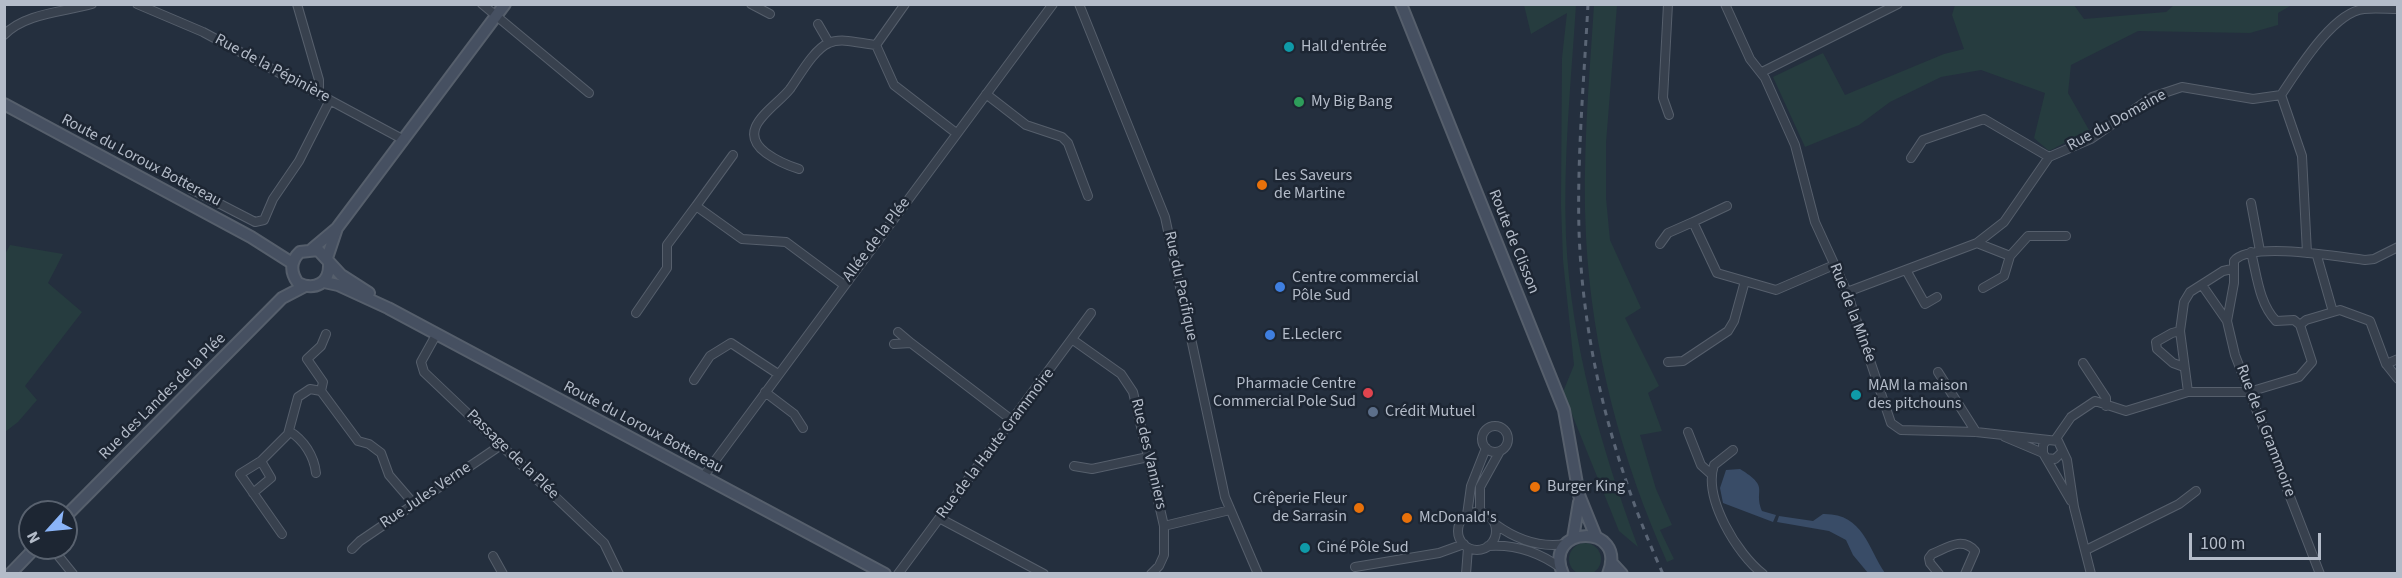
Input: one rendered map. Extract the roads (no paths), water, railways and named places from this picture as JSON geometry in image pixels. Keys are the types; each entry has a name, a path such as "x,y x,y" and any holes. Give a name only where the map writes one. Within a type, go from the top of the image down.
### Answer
{"main road":[{"path":"337,228 328,261 328,277 318,285 305,286 294,276 294,259 312,249 337,228 505,4"},
{"name":"Route de Clisson","path":"1401,4 1564,410 1580,495 1596,537 1608,547 1611,562"},
{"name":"Route du Loroux Bottereau","path":"4,104 294,259"},
{"path":"312,249 323,254 328,261 388,308"},
{"name":"Rue des Landes de la Plée","path":"78,504 282,298 294,276"},
{"path":"324,282 338,285 388,308"},
{"name":"Rue des Landes de la Plée","path":"282,298 305,286"},
{"name":"Route du Loroux Bottereau","path":"388,308 885,573"},
{"name":"Route de Clisson","path":"1562,571 1561,553 1569,541 1580,495"},
{"path":"1569,541 1582,535 1596,537"},
{"path":"10,573 23,560"},
{"path":"1608,573 1611,562 1622,573"}],"street":[{"path":"4,35 16,25 33,18 64,8 92,4"},
{"name":"Rue de la Pépinière","path":"137,4 203,32 404,140"},
{"path":"297,4 319,80 319,94"},
{"path":"482,4 590,93"},
{"path":"751,4 770,15"},
{"path":"876,45 905,4"},
{"name":"Allée de la Plée","path":"703,477 1053,4"},
{"name":"Rue du Pacifique","path":"1079,4 1165,217 1230,510 1258,573"},
{"path":"1668,4 1663,98 1669,115"},
{"name":"Rue de la Minée","path":"1725,4 1750,59 1762,72 1795,145 1815,222 1847,292 1891,423 1901,430 1976,432 2051,440"},
{"path":"1762,72 1898,4"},
{"path":"2307,253 2302,156 2281,95 2332,26 2346,15 2363,7 2397,9"},
{"path":"818,24 829,43"},
{"path":"799,170 782,164 756,146 753,137 754,128 829,43 838,41 876,45"},
{"path":"876,45 894,85 956,134"},
{"name":"Rue du Domaine","path":"1847,292 1977,243 2004,222 2049,157 2091,139 2152,97 2182,87 2253,99 2281,95"},
{"path":"986,94 1026,125 1062,137 1068,143 1088,196"},
{"path":"186,182 191,189 255,222 264,220 273,199 299,161 330,100"},
{"path":"1911,158 1923,140 1984,119 2049,157"},
{"path":"636,313 667,268 667,245 733,155"},
{"path":"2074,507 2044,455 2043,445 2051,440 2063,425 2088,403 2095,401 2126,411 2188,392 2250,392 2299,377 2310,366 2312,362 2300,325 2294,320 2276,321 2260,293 2251,203"},
{"path":"696,206 742,239 786,242 844,285"},
{"path":"1660,244 1668,233 1727,206"},
{"path":"1693,222 1717,273 1780,289 1834,265"},
{"path":"1983,288 2004,276 2010,256 2028,236 2066,236"},
{"path":"1977,243 2010,256"},
{"path":"2188,392 2180,331 2184,302 2190,292 2223,271 2232,269 2237,258 2255,252 2307,253 2365,260 2374,259 2397,248"},
{"path":"2317,256 2333,312"},
{"name":"Rue de la Grammoire","path":"2227,321 2234,283 2232,269"},
{"path":"1906,270 1926,304 1937,297"},
{"path":"1668,362 1683,361 1728,332 1734,321 1745,281"},
{"name":"Rue de la Grammoire","path":"2202,285 2227,321 2235,355 2320,573"},
{"path":"2300,325 2306,320 2340,310 2370,321 2386,364 2397,379"},
{"name":"Rue de la Haute Grammoire","path":"898,573 941,519 1091,313"},
{"path":"2180,331 2156,342 2157,349 2173,363 2184,368"},
{"path":"898,332 1013,421"},
{"path":"321,391 323,382 307,359 321,345 326,334"},
{"name":"Passage de la Plée","path":"436,335 421,362 424,372 604,543 619,573"},
{"name":"Rue des Vanniers","path":"1073,340 1127,379 1133,392 1164,526 1164,555 1159,566 1151,573"},
{"path":"894,344 910,343"},
{"path":"694,380 710,356 731,344 778,374"},
{"path":"2386,364 2397,360"},
{"path":"2083,363 2106,398 2106,406"},
{"path":"1938,372 1976,432"},
{"path":"282,534 240,474 261,461 289,431 297,397 310,390 321,391 358,441 369,444 381,453 389,476 414,504"},
{"path":"765,392 794,414 803,428"},
{"path":"1480,512 1480,487 1508,439 1506,432 1497,426 1484,432 1482,439 1486,448 1492,452 1500,451"},
{"path":"289,431 300,438 315,463 316,473"},
{"path":"1688,432 1701,465 1711,474 1714,495 1731,537 1755,571 1763,573"},
{"name":"Rue de la Minée","path":"1998,434 2044,455"},
{"path":"2051,440 2060,443 2067,460 2074,507 2091,573"},
{"name":"Rue Jules Verne","path":"352,549 360,541 501,445"},
{"path":"1466,573 1466,546 1458,530 1467,514 1472,486 1486,448"},
{"path":"1711,474 1721,458 1733,450"},
{"path":"2044,455 2055,459 2062,452"},
{"path":"1074,466 1092,469 1148,457"},
{"path":"253,493 271,478 261,461"},
{"path":"2086,550 2179,504 2196,490"},
{"name":"Rue des Vanniers","path":"1164,526 1230,510"},
{"path":"1467,514 1480,512 1490,516 1495,524 1496,534 1488,546"},
{"path":"941,519 1044,573"},
{"path":"1495,524 1520,539 1540,545 1569,541"},
{"path":"1939,573 1930,564 1929,558 1932,554 1961,542 1970,544 1975,551 1965,573"},
{"path":"1355,567 1439,553 1466,546 1478,550 1488,546 1521,549 1540,554 1562,571"},
{"path":"493,556 503,573"},
{"path":"62,560 73,573"}],"water":[{"path":"1740,469 1755,480 1759,489 1762,511 1776,515 1773,522 1723,503 1720,488 1726,470"},
{"path":"1823,514 1847,519 1856,526 1885,573 1868,573 1853,555 1846,540 1829,531 1777,522 1779,516 1813,521"}],"railway":[{"path":"1588,4 1579,203 1582,275 1587,320 1594,363 1616,449 1645,533 1663,574"}],"place":[{"name":"Hall d'entrée","path":"1289,47"},
{"name":"My Big Bang","path":"1299,102"},
{"name":"Les Saveurs de Martine","path":"1262,185"},
{"name":"Centre commercial Pôle Sud","path":"1280,287"},
{"name":"E.Leclerc","path":"1270,335"},
{"name":"Pharmacie Centre Commercial Pole Sud","path":"1368,393"},
{"name":"MAM la maison des pitchouns","path":"1856,395"},
{"name":"Crédit Mutuel","path":"1373,412"},
{"name":"Burger King","path":"1535,487"},
{"name":"Crêperie Fleur de Sarrasin","path":"1359,508"},
{"name":"McDonald's","path":"1407,518"},
{"name":"Ciné Pôle Sud","path":"1305,548"}]}
